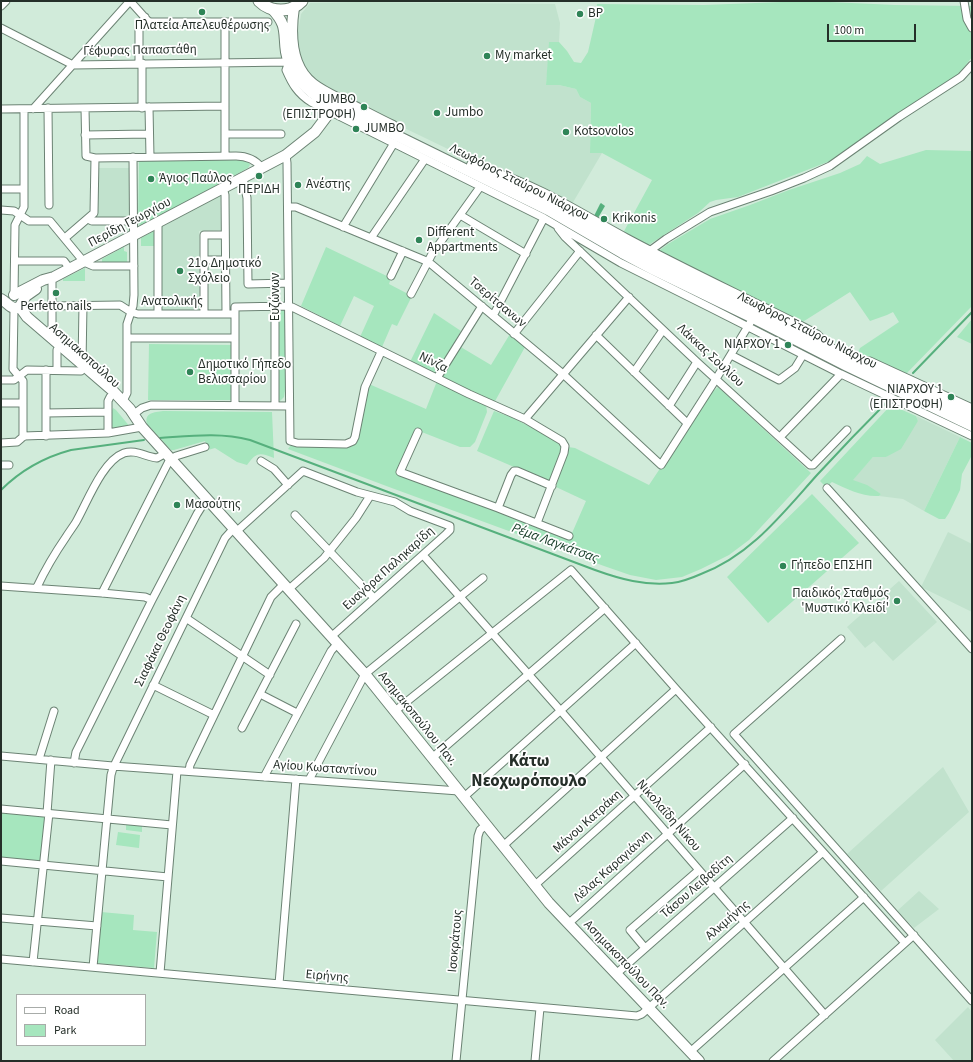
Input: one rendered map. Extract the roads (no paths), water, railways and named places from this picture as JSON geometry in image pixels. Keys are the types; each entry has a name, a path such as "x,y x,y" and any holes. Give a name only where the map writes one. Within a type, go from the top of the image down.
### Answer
{"main road":[{"path":"259,1 272,9 284,10 298,4"},
{"name":"Λεωφόρος Σταύρου Νιάρχου","path":"298,4 291,24 293,52 302,72 313,84 330,94 572,215 648,257 851,359 972,416"},
{"name":"Λεωφόρος Σταύρου Νιάρχου","path":"272,9 279,17 284,27 286,50 293,70 303,85 318,97 548,210 638,262 753,318 846,366 972,426"},
{"name":"Περίδη Γεωργίου","path":"10,302 43,280 53,279 286,155 315,132 330,112"},
{"name":"Ασημακοπούλου","path":"10,302 22,309 26,315 52,338 128,416 138,421"},
{"name":"Ασημακοπούλου","path":"10,302 57,350 123,401 166,453"},
{"name":"Ασημακοπούλου Παν.","path":"166,453 365,674 534,886 568,924 699,1061"}],"street":[{"path":"1,6 6,1"},
{"path":"33,109 130,1 151,22 268,22"},
{"path":"964,1 967,19 972,28"},
{"path":"145,17 139,28 140,63 150,134 150,157"},
{"path":"225,22 225,156"},
{"name":"Γέφυρας Παπαστάθη","path":"1,28 73,65 289,62"},
{"path":"289,62 286,70 299,93 310,102 544,218 621,263 803,355 972,436"},
{"path":"651,250 710,212 777,189 830,166 961,77 972,65"},
{"path":"1,109 225,106"},
{"path":"48,108 49,205"},
{"path":"85,108 86,156 94,158 248,157 257,162 262,168"},
{"path":"22,437 23,381 13,369 10,302 15,261 15,225 24,207 24,109"},
{"path":"85,135 150,134"},
{"path":"225,134 281,134"},
{"path":"343,227 394,143"},
{"name":"Ευζώνων","path":"286,155 288,207 290,439 297,443 346,444 353,441 365,387 382,352"},
{"path":"123,401 127,393 127,322 134,299 133,157"},
{"path":"65,238 88,219 94,212 94,158"},
{"path":"371,238 425,158"},
{"path":"477,168 503,174 538,190 651,250 817,334 833,350"},
{"path":"243,178 247,198 248,284 288,283"},
{"path":"411,294 428,262 480,187"},
{"path":"223,188 225,195 226,314"},
{"path":"1,189 24,189"},
{"name":"Τσερίτσανων","path":"288,207 296,208 428,262 563,374 661,465 688,423"},
{"path":"1,210 12,210 29,221 50,221 84,262 94,266 134,266"},
{"path":"460,215 526,254"},
{"path":"493,316 544,218"},
{"path":"88,219 92,221 133,221"},
{"path":"158,223 158,314"},
{"name":"Λάκκας Σουλίου","path":"558,227 565,237 810,465 813,465 847,430"},
{"path":"204,314 204,235 225,235"},
{"path":"391,276 403,251"},
{"path":"514,334 580,251"},
{"path":"204,260 226,260"},
{"path":"15,261 64,261 70,269"},
{"path":"52,338 53,279"},
{"path":"525,419 629,297"},
{"path":"1,380 14,380 27,370 82,368 83,305"},
{"name":"Ανατολικής","path":"52,306 120,305 131,312 138,314 235,314 235,307 288,306"},
{"path":"275,306 276,406"},
{"name":"Νίνζα","path":"288,306 525,419 558,438 565,446 564,453 552,486"},
{"path":"437,378 482,306"},
{"path":"235,314 235,406"},
{"path":"596,335 688,423 753,318"},
{"path":"634,372 664,330"},
{"path":"127,338 235,338"},
{"path":"57,350 57,370"},
{"path":"731,355 779,380 795,368 803,355"},
{"path":"851,359 870,361 972,408"},
{"path":"669,406 698,362"},
{"path":"46,370 46,436"},
{"path":"780,437 841,374"},
{"path":"108,434 108,401 110,397"},
{"path":"1,403 23,403"},
{"path":"1,443 17,442 22,437 108,434 138,421 142,408 151,405 289,406"},
{"path":"46,413 108,412"},
{"path":"418,432 400,472 569,536"},
{"path":"37,587 57,551 76,522 99,478 118,456 127,452 136,452 156,458 166,453 178,455 205,447"},
{"path":"102,593 166,466 166,453"},
{"path":"261,461 274,468 288,485"},
{"path":"1,465 9,465"},
{"name":"Σιαφάκα Θεοφάνη","path":"93,967 113,766 225,538 303,471"},
{"name":"Ευαγόρα Παληκαρίδη","path":"264,777 331,651 335,640 374,598 449,532 450,526 410,511 395,502 370,496 303,471"},
{"path":"498,508 511,475 514,471 517,471 552,486 537,523"},
{"path":"827,488 972,649"},
{"path":"189,771 190,765 272,597 319,563 356,518 370,496"},
{"path":"74,762 76,752 152,600 197,514 207,498"},
{"path":"296,514 374,598"},
{"name":"Νικολαΐδη Νίκου","path":"423,555 493,633 783,969 825,1015"},
{"path":"395,711 571,570 905,943"},
{"path":"309,780 365,674 483,578"},
{"path":"1,586 37,587 102,593 148,598 152,600"},
{"path":"432,758 605,608"},
{"path":"186,618 270,675"},
{"path":"242,728 296,624"},
{"path":"841,639 734,734 972,1001"},
{"path":"461,794 636,643"},
{"path":"153,685 214,715"},
{"path":"503,846 676,689"},
{"path":"260,694 297,713"},
{"path":"39,759 54,711"},
{"name":"Μάνου Κατράκη","path":"534,886 711,727"},
{"name":"Αγίου Κωσταντίνου","path":"1,756 177,771 309,780 461,794"},
{"path":"33,962 44,865 51,760"},
{"name":"Λέλας Καραγιάννη","path":"568,924 745,764"},
{"path":"160,973 177,771"},
{"path":"278,984 296,779"},
{"path":"1,809 172,825"},
{"name":"Τάσου Λειβαδίτη","path":"616,974 794,818"},
{"name":"Ισοκράτους","path":"456,1061 464,992 478,836 480,830 486,825"},
{"name":"Αλκμήνης","path":"649,1007 823,852"},
{"path":"1,861 168,877"},
{"path":"645,948 630,930 699,870"},
{"path":"857,889 865,882"},
{"path":"690,1052 864,897"},
{"path":"1,918 97,926"},
{"path":"773,1061 914,935"},
{"name":"Ειρήνης","path":"1,958 637,1016 642,1014 649,1007"},
{"path":"535,1061 540,1008"}],"waterway":[{"name":"Ρέμα Λαγκάτσας","path":"913,373 972,312"},
{"name":"Ρέμα Λαγκάτσας","path":"160,438 216,435 250,440 595,570 642,583 662,584 679,582 701,574 719,566 750,545 765,532 834,456 888,401"},
{"name":"Ρέμα Λαγκάτσας","path":"1,490 8,483 33,466 61,453 71,450 144,440"}],"place":[{"name":"Πλατεία Απελευθέρωσης","path":"202,12"},
{"name":"BP","path":"580,14"},
{"name":"My market","path":"487,56"},
{"name":"JUMBO (ΕΠΙΣΤΡΟΦΗ)","path":"364,107"},
{"name":"Jumbo","path":"437,113"},
{"name":"JUMBO","path":"356,129"},
{"name":"Kotsovolos","path":"566,132"},
{"name":"ΠΕΡΙΔΗ","path":"259,176"},
{"name":"Άγιος Παύλος","path":"151,179"},
{"name":"Ανέστης","path":"298,185"},
{"name":"Krikonis","path":"604,219"},
{"name":"Different Appartments","path":"419,240"},
{"name":"21ο Δημοτικό Σχόλειο","path":"180,271"},
{"name":"Perfetto nails","path":"56,293"},
{"name":"ΝΙΑΡΧΟΥ 1","path":"788,345"},
{"name":"Δημοτικό Γήπεδο Βελισσαρίου","path":"190,372"},
{"name":"ΝΙΑΡΧΟΥ 1 (ΕΠΙΣΤΡΟΦΗ)","path":"951,397"},
{"name":"Μασούτης","path":"177,505"},
{"name":"Γήπεδο ΕΠΣΗΠ","path":"783,566"},
{"name":"Παιδικός Σταθμός 'Μυστικό Κλειδί'","path":"897,601"}],"district":[{"name":"Κάτω Νεοχωρόπουλο","path":"529,772"}]}
